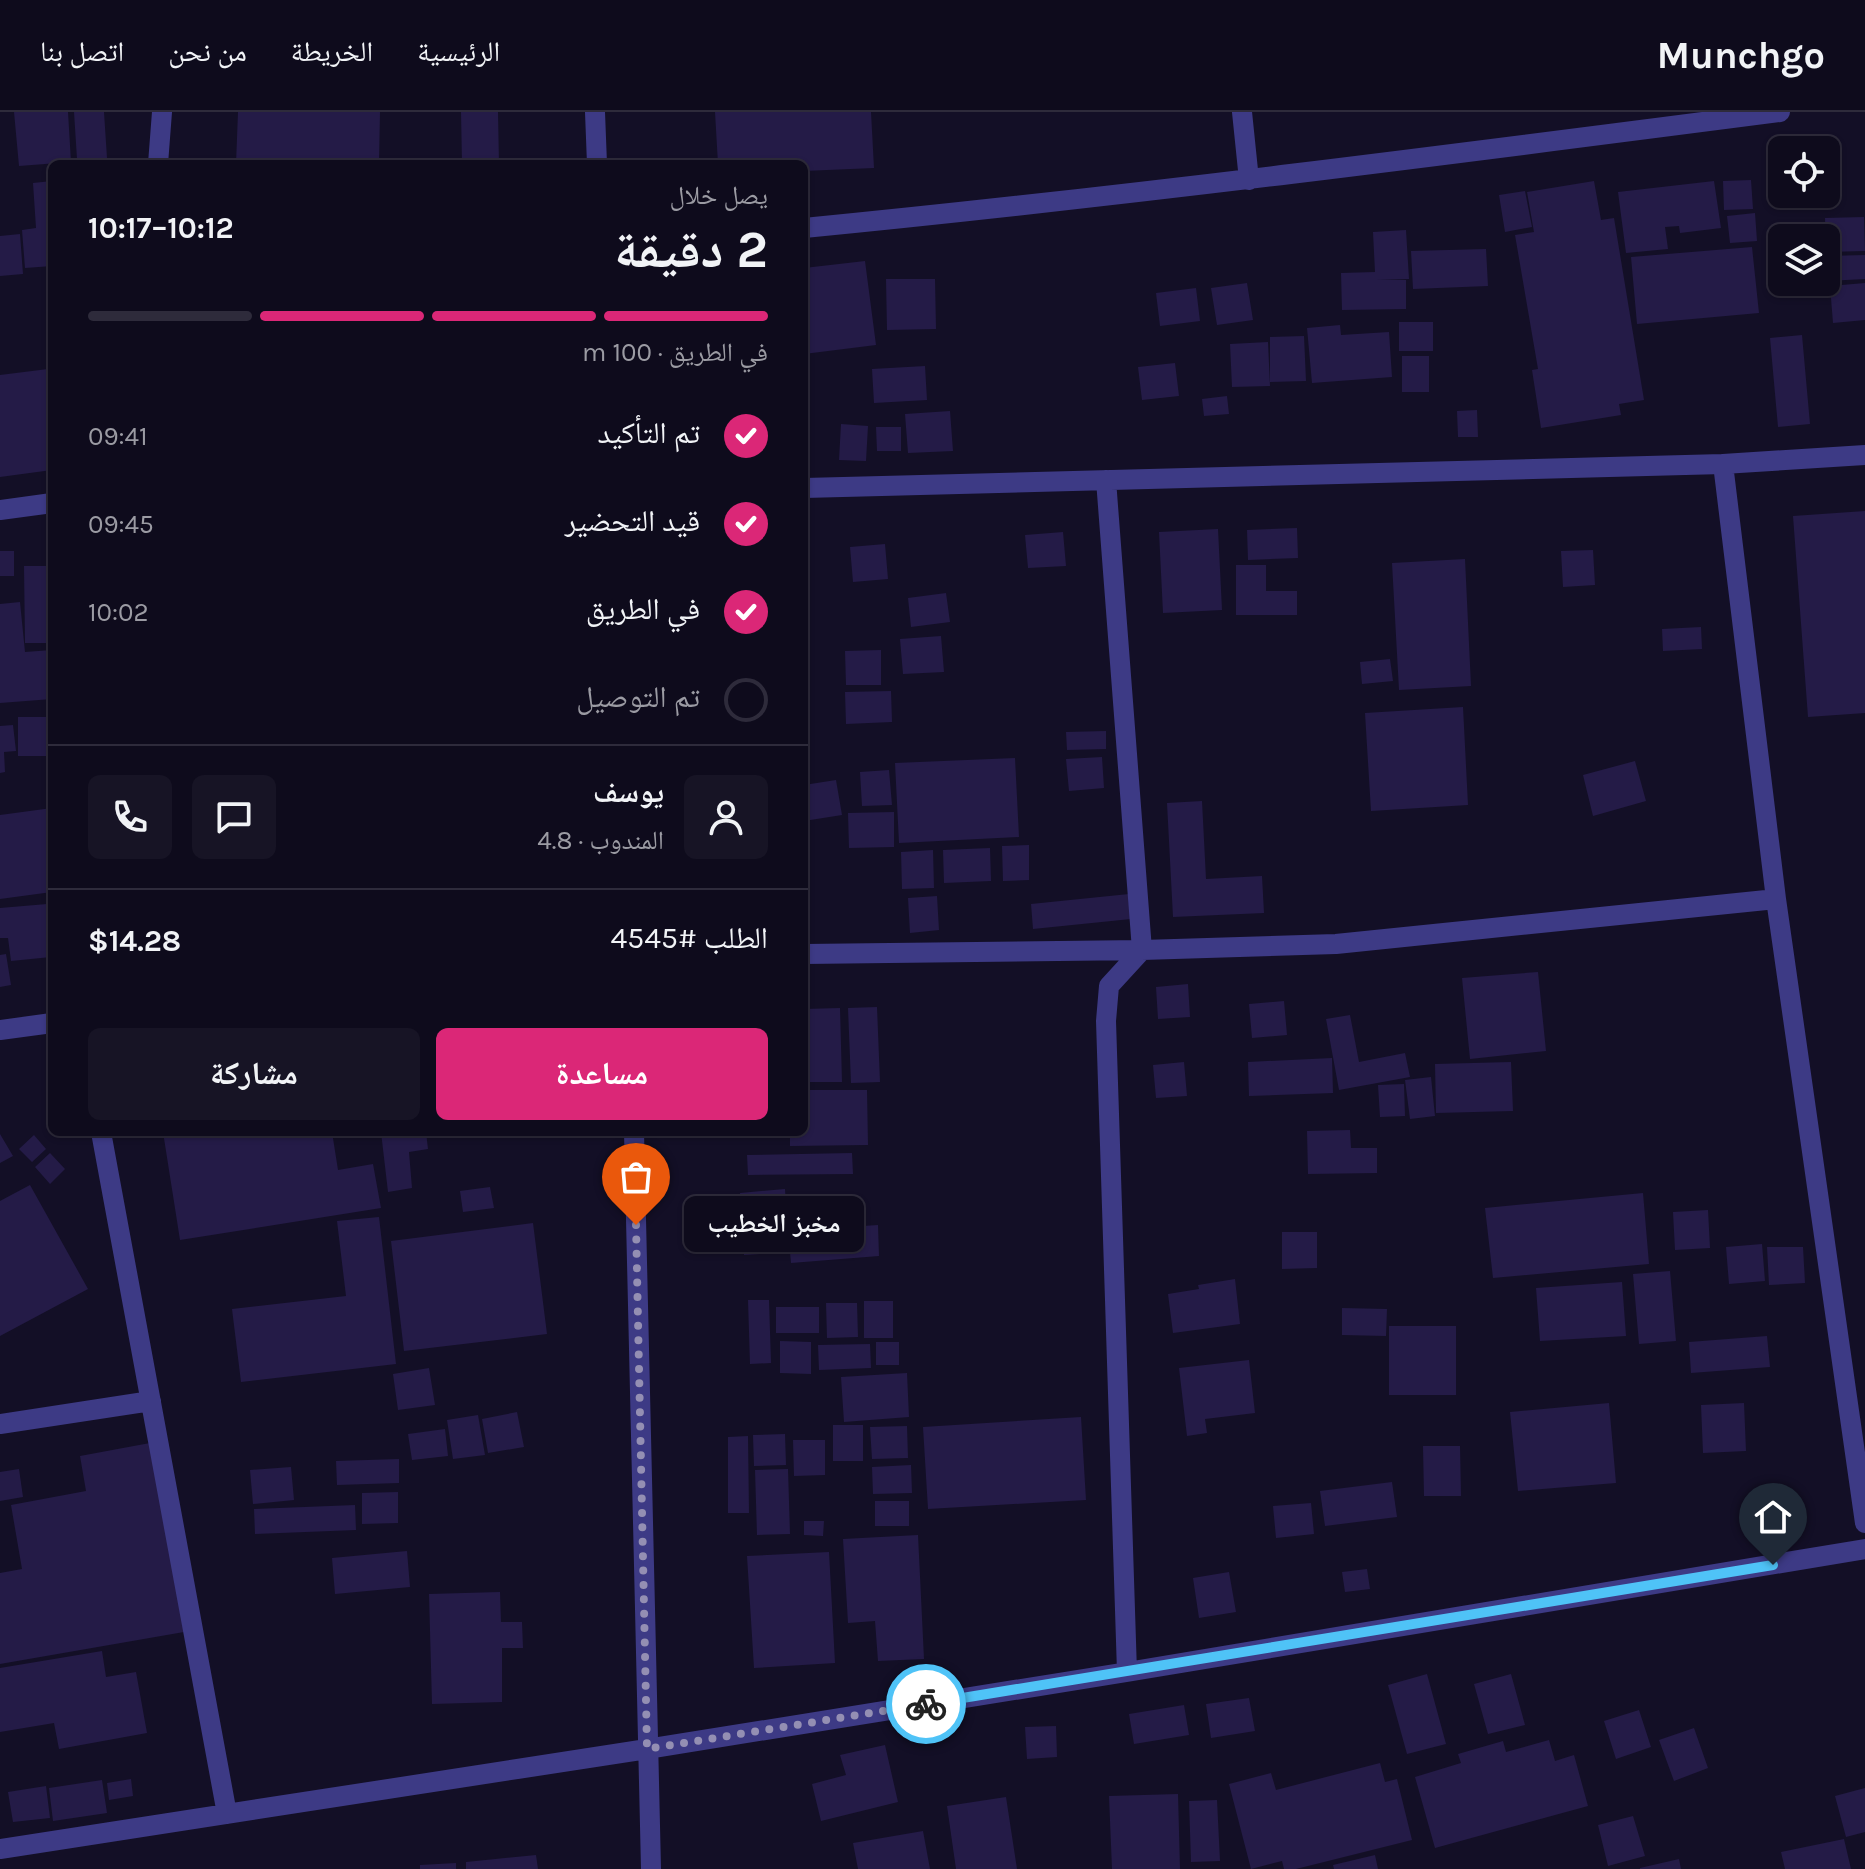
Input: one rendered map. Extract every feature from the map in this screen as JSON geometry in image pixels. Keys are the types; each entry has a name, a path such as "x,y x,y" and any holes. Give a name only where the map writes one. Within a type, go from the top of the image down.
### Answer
{"street":[{"path":"158,160 162,112"},
{"path":"595,112 597,160"},
{"path":"1242,112 1249,180"},
{"path":"808,228 1249,180 1780,112"},
{"path":"808,488 1723,464 1865,455"},
{"path":"1723,464 1776,899 1865,1523"},
{"path":"1106,480 1142,950 1109,986 1106,1021 1127,1672"},
{"path":"0,510 48,504"},
{"path":"808,954 1336,944 1776,899"},
{"path":"0,1030 48,1024"},
{"path":"102,1136 227,1814"},
{"path":"634,1136 651,1869"},
{"path":"0,1424 151,1401"},
{"path":"0,1849 1127,1672 1865,1549"}],"building":[{"path":"14,112 68,112 71,160 48,160 48,164 19,166"},
{"path":"74,112 104,112 107,158 77,159"},
{"path":"238,112 380,112 379,160 236,160"},
{"path":"461,112 498,112 499,160 462,160"},
{"path":"715,112 871,112 874,168 808,171 808,160 718,160"},
{"path":"1751,180 1753,209 1724,210 1723,181"},
{"path":"48,181 48,266 25,268 22,230 36,228 33,183"},
{"path":"1594,181 1601,220 1614,218 1644,400 1619,404 1621,415 1541,428 1532,370 1538,369 1515,235 1534,232 1527,192"},
{"path":"1714,181 1721,228 1680,233 1679,226 1665,227 1668,249 1626,253 1618,192"},
{"path":"1525,191 1532,227 1505,232 1499,195"},
{"path":"1755,213 1757,241 1730,243 1727,216"},
{"path":"1864,217 1865,251 1840,252 1840,224 1825,224 1825,218"},
{"path":"1406,230 1409,279 1377,280 1406,280 1406,309 1342,310 1341,273 1375,272 1373,232"},
{"path":"20,234 23,274 0,276 0,236"},
{"path":"1752,247 1759,313 1637,324 1631,257"},
{"path":"1486,249 1488,286 1413,289 1411,251"},
{"path":"1865,255 1865,279 1840,280 1840,256"},
{"path":"865,261 876,345 808,354 808,268"},
{"path":"886,279 935,279 936,329 887,330"},
{"path":"1247,283 1253,320 1217,325 1211,288"},
{"path":"1865,283 1865,320 1833,323 1831,296 1840,296 1840,285"},
{"path":"1196,288 1200,321 1160,326 1156,293"},
{"path":"1399,322 1433,322 1433,351 1399,351"},
{"path":"1340,325 1341,335 1389,332 1392,377 1312,383 1307,328"},
{"path":"1802,335 1810,424 1778,427 1770,338"},
{"path":"1304,336 1306,381 1270,382 1270,337"},
{"path":"1268,342 1270,386 1232,387 1230,344"},
{"path":"1402,356 1429,356 1429,392 1402,392"},
{"path":"1175,363 1179,396 1142,400 1138,367"},
{"path":"925,366 927,400 874,403 872,369"},
{"path":"48,369 48,471 0,477 0,375"},
{"path":"1227,396 1229,414 1204,416 1202,399"},
{"path":"1477,410 1478,437 1458,437 1457,411"},
{"path":"950,411 953,451 908,453 905,414"},
{"path":"841,424 868,426 866,461 839,460"},
{"path":"876,427 901,427 901,451 877,451"},
{"path":"1865,511 1865,713 1808,717 1793,516"},
{"path":"1297,528 1298,558 1248,560 1247,530"},
{"path":"1218,529 1222,610 1163,613 1159,532"},
{"path":"1063,532 1066,566 1028,568 1025,535"},
{"path":"885,544 888,579 853,582 850,547"},
{"path":"1593,550 1595,585 1563,587 1561,551"},
{"path":"0,551 14,551 14,576 0,576"},
{"path":"1465,559 1471,686 1399,690 1392,563"},
{"path":"1236,565 1266,565 1266,591 1297,591 1297,615 1236,615"},
{"path":"24,566 48,566 48,643 25,643"},
{"path":"946,593 950,622 911,627 908,598"},
{"path":"20,602 25,652 48,650 48,699 0,703 0,604"},
{"path":"1701,627 1702,649 1663,651 1662,629"},
{"path":"941,636 944,672 903,674 900,639"},
{"path":"881,650 881,685 846,685 845,651"},
{"path":"1390,659 1393,681 1362,684 1360,662"},
{"path":"891,691 892,722 846,724 845,692"},
{"path":"1463,707 1468,805 1371,811 1365,713"},
{"path":"18,717 46,717 46,756 18,756"},
{"path":"13,725 16,751 4,752 5,772 0,773 0,726"},
{"path":"1106,731 1106,749 1067,750 1066,732"},
{"path":"1102,757 1104,788 1069,791 1066,759"},
{"path":"1015,758 1019,837 899,843 895,763"},
{"path":"1635,761 1646,801 1593,816 1583,775"},
{"path":"889,770 892,805 862,806 860,772"},
{"path":"836,780 842,815 808,820 808,784"},
{"path":"1202,801 1206,879 1262,876 1264,913 1173,917 1167,803"},
{"path":"48,809 48,893 0,899 0,815"},
{"path":"894,812 894,847 849,848 848,813"},
{"path":"1029,845 1029,880 1003,881 1002,846"},
{"path":"990,848 991,881 944,883 943,850"},
{"path":"933,850 934,888 902,889 901,852"},
{"path":"1129,894 1131,919 1033,929 1031,904"},
{"path":"937,896 939,930 910,933 908,898"},
{"path":"47,904 48,957 11,961 8,938 0,938 0,908"},
{"path":"6,954 11,985 0,987 0,955"},
{"path":"1538,972 1546,1051 1470,1059 1462,978"},
{"path":"1188,984 1190,1017 1158,1019 1156,987"},
{"path":"1284,1001 1287,1035 1252,1038 1249,1004"},
{"path":"877,1007 880,1082 851,1083 848,1008"},
{"path":"840,1008 842,1082 808,1082 808,1009"},
{"path":"1350,1015 1359,1062 1405,1053 1410,1077 1339,1090 1326,1019"},
{"path":"1332,1058 1333,1093 1249,1096 1248,1062"},
{"path":"1184,1062 1187,1096 1156,1098 1153,1065"},
{"path":"1511,1062 1513,1111 1436,1113 1435,1064"},
{"path":"1431,1077 1435,1116 1410,1119 1405,1080"},
{"path":"1404,1084 1405,1116 1380,1117 1378,1085"},
{"path":"808,1090 867,1090 868,1145 790,1146 790,1136 808,1136"},
{"path":"1350,1130 1351,1148 1377,1148 1377,1173 1308,1174 1307,1131"},
{"path":"0,1134 13,1156 0,1163"},
{"path":"34,1135 46,1149 32,1162 19,1149"},
{"path":"164,1136 333,1136 338,1170 373,1164 381,1208 180,1240"},
{"path":"381,1136 426,1136 428,1149 409,1152 412,1188 388,1192"},
{"path":"50,1153 65,1169 50,1184 35,1167"},
{"path":"852,1153 853,1174 748,1175 747,1155"},
{"path":"30,1185 88,1289 0,1336 0,1201"},
{"path":"490,1187 494,1208 463,1212 460,1191"},
{"path":"785,1189 786,1205 846,1201 848,1227 878,1225 879,1256 791,1263 790,1252 744,1255 740,1193"},
{"path":"1643,1193 1649,1264 1493,1278 1485,1208"},
{"path":"721,1196 737,1196 737,1223 721,1223"},
{"path":"1708,1210 1710,1248 1675,1250 1673,1212"},
{"path":"379,1217 396,1364 241,1382 232,1309 346,1296 337,1221"},
{"path":"533,1223 547,1334 404,1351 391,1241"},
{"path":"1282,1232 1317,1232 1317,1268 1282,1269"},
{"path":"1762,1244 1765,1281 1729,1284 1726,1247"},
{"path":"1767,1247 1803,1247 1805,1283 1769,1285"},
{"path":"1670,1271 1676,1341 1639,1344 1633,1274"},
{"path":"1235,1279 1240,1324 1173,1333 1168,1294"},
{"path":"1622,1282 1626,1336 1540,1341 1536,1288"},
{"path":"748,1300 769,1300 771,1363 750,1364"},
{"path":"864,1301 893,1301 893,1338 864,1338"},
{"path":"826,1303 857,1303 858,1337 827,1338"},
{"path":"776,1307 819,1307 819,1333 776,1333"},
{"path":"1342,1308 1387,1309 1386,1336 1342,1335"},
{"path":"1389,1326 1456,1326 1456,1395 1389,1395"},
{"path":"1767,1336 1770,1367 1691,1373 1689,1342"},
{"path":"780,1341 811,1342 811,1374 780,1373"},
{"path":"876,1342 899,1342 899,1365 876,1365"},
{"path":"870,1344 871,1368 819,1370 818,1345"},
{"path":"1249,1360 1255,1413 1205,1419 1207,1433 1187,1436 1179,1368"},
{"path":"429,1368 435,1405 398,1410 393,1374"},
{"path":"907,1373 909,1417 844,1422 841,1377"},
{"path":"1609,1403 1616,1483 1518,1491 1510,1412"},
{"path":"1744,1403 1746,1451 1703,1453 1701,1405"},
{"path":"517,1412 524,1447 488,1453 482,1419"},
{"path":"478,1415 485,1455 453,1459 447,1420"},
{"path":"1081,1417 1086,1500 928,1509 923,1427"},
{"path":"833,1425 863,1425 863,1461 833,1461"},
{"path":"907,1426 908,1458 872,1459 870,1427"},
{"path":"445,1429 448,1456 412,1460 408,1434"},
{"path":"785,1434 786,1465 754,1466 753,1435"},
{"path":"748,1436 749,1513 728,1513 728,1437"},
{"path":"793,1440 825,1440 825,1475 794,1476"},
{"path":"150,1443 184,1632 0,1664 0,1573 22,1569 11,1505 86,1491 80,1456"},
{"path":"1423,1446 1460,1446 1461,1496 1424,1496"},
{"path":"399,1459 399,1483 337,1485 336,1461"},
{"path":"911,1465 912,1493 873,1494 872,1467"},
{"path":"291,1467 294,1500 253,1504 250,1470"},
{"path":"19,1469 23,1497 0,1501 0,1472"},
{"path":"788,1469 790,1534 757,1535 755,1470"},
{"path":"1392,1482 1397,1517 1325,1526 1320,1491"},
{"path":"398,1492 398,1523 362,1524 362,1493"},
{"path":"875,1501 909,1501 909,1526 875,1526"},
{"path":"1311,1503 1314,1534 1276,1538 1273,1506"},
{"path":"355,1505 356,1530 255,1534 254,1509"},
{"path":"804,1521 824,1521 823,1536 804,1535"},
{"path":"918,1535 924,1659 878,1661 875,1621 848,1623 843,1539"},
{"path":"407,1551 410,1587 335,1594 332,1558"},
{"path":"829,1552 835,1663 754,1668 747,1556"},
{"path":"1367,1569 1370,1589 1345,1592 1342,1572"},
{"path":"1229,1572 1236,1612 1199,1618 1193,1578"},
{"path":"500,1592 501,1622 522,1622 523,1648 502,1648 502,1702 432,1704 429,1594"},
{"path":"102,1651 106,1677 136,1672 147,1733 59,1749 54,1723 0,1732 0,1668"},
{"path":"1427,1674 1446,1744 1407,1754 1388,1685"},
{"path":"1511,1674 1525,1725 1488,1734 1474,1684"},
{"path":"1249,1698 1255,1731 1211,1738 1206,1704"},
{"path":"1184,1705 1189,1735 1134,1744 1129,1714"},
{"path":"1639,1710 1651,1747 1616,1759 1604,1721"},
{"path":"1056,1726 1057,1757 1027,1759 1025,1727"},
{"path":"1694,1728 1708,1768 1674,1781 1659,1740"},
{"path":"1549,1740 1555,1761 1574,1755 1588,1806 1435,1848 1415,1777 1461,1763 1458,1754 1503,1741 1506,1752"},
{"path":"885,1745 898,1802 821,1821 812,1784 846,1775 840,1755"},
{"path":"1380,1763 1385,1782 1397,1779 1412,1840 1296,1869 1284,1869 1282,1861 1251,1869 1229,1784 1271,1773 1276,1790"},
{"path":"131,1779 133,1796 109,1800 107,1783"},
{"path":"102,1780 107,1813 53,1821 49,1788"},
{"path":"46,1786 50,1818 13,1822 8,1792"},
{"path":"1865,1788 1865,1832 1846,1837 1835,1796"},
{"path":"1178,1794 1180,1869 1112,1869 1109,1796"},
{"path":"1006,1797 1017,1869 956,1869 947,1806"},
{"path":"1217,1800 1220,1861 1191,1862 1189,1801"},
{"path":"1633,1816 1645,1856 1608,1866 1598,1825"},
{"path":"923,1831 930,1869 858,1869 853,1843"},
{"path":"1844,1839 1851,1869 1785,1869 1781,1852"},
{"path":"536,1855 538,1869 466,1869 466,1862"},
{"path":"1375,1855 1378,1869 1334,1869 1333,1865"},
{"path":"1679,1859 1681,1869 1640,1869 1640,1868"},
{"path":"456,1863 456,1869 420,1869 420,1865"}],"way so far":[{"path":"636,1225 647,1749 926,1704"}],"place":[{"name":"مخبز الخطيب","path":"636,1225"}],"route":[{"path":"926,1704 1773,1565"}]}
